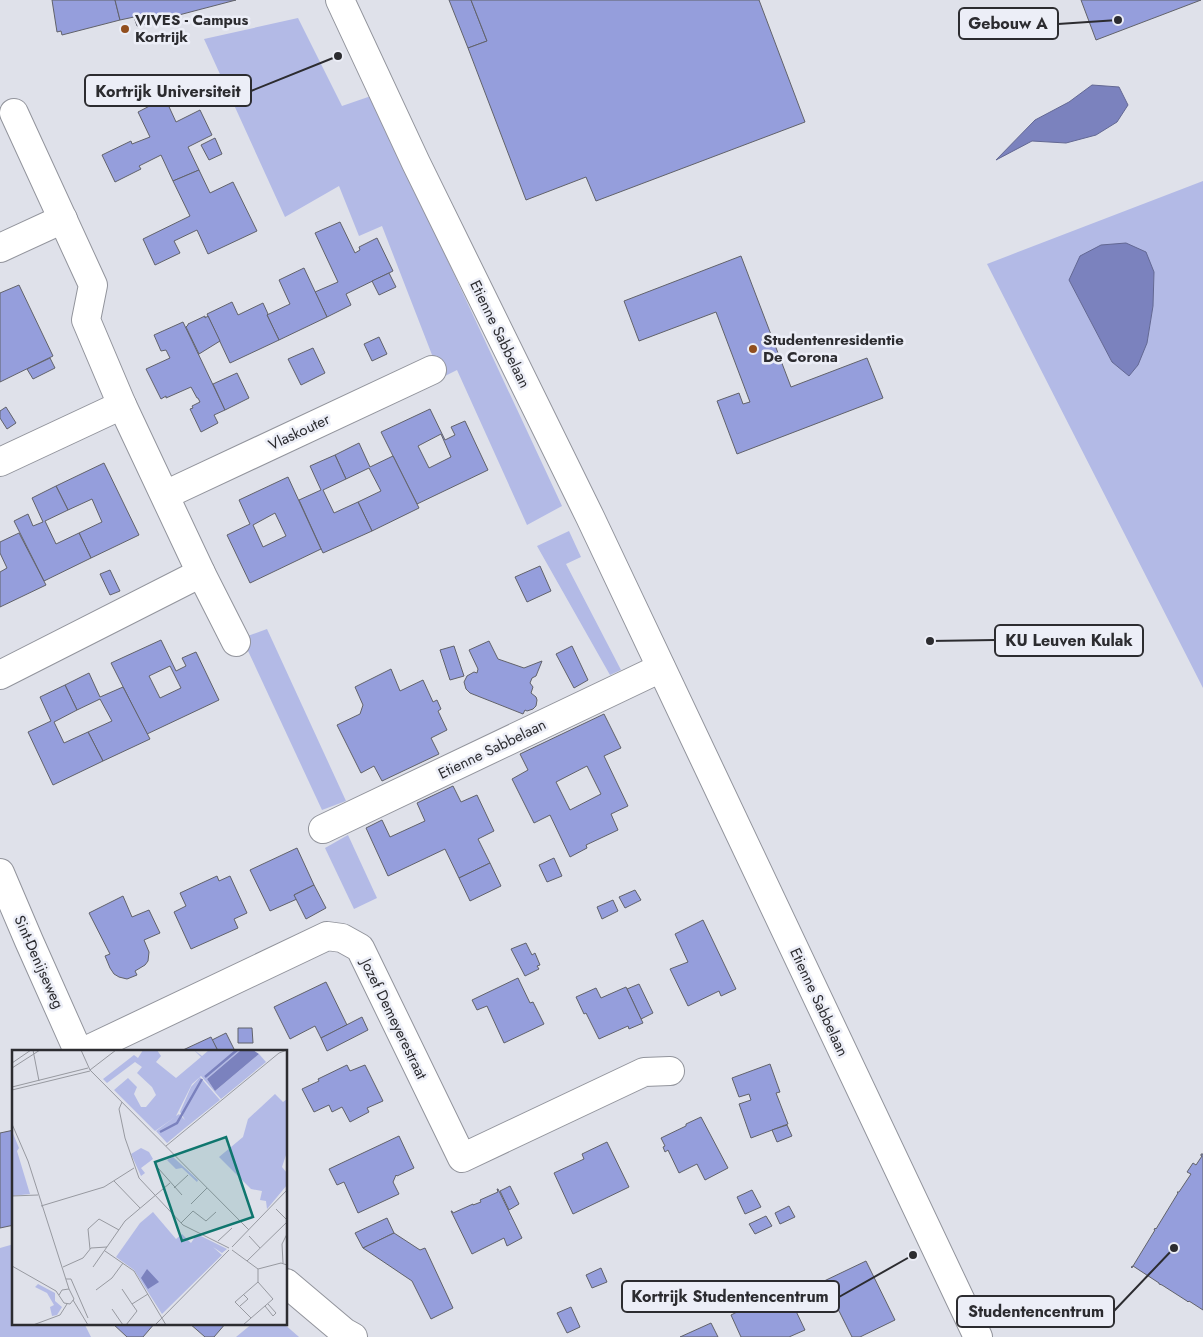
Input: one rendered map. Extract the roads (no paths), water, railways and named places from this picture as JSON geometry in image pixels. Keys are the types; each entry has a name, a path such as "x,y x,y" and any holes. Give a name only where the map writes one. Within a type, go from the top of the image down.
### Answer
{"street":[{"name":"Etienne Sabbelaan","path":"340,0 420,171 572,480 978,1337"},
{"path":"14,113 93,285 86,320 122,405 201,573 236,642"},
{"path":"0,248 62,219"},
{"name":"Vlaskouter","path":"165,495 432,370"},
{"path":"0,462 122,405"},
{"path":"0,675 201,573"},
{"name":"Etienne Sabbelaan","path":"323,828 346,819 661,668"},
{"name":"Sint-Denijseweg","path":"0,873 78,1050"},
{"name":"Jozef Demeyerestraat","path":"87,1050 327,936 342,938 360,948 462,1158 644,1072 670,1071"},
{"path":"288,1285 344,1332 353,1337"}],"place":[{"name":"Gebouw A","path":"1118,20"},
{"name":"VIVES - Campus Kortrijk","path":"125,29"},
{"name":"Kortrijk Universiteit","path":"338,56"},
{"name":"Studentenresidentie De Corona","path":"753,349"},
{"name":"KU Leuven Kulak","path":"930,641"},
{"name":"Studentencentrum","path":"1174,1248"},
{"name":"Kortrijk Studentencentrum","path":"913,1255"}]}
